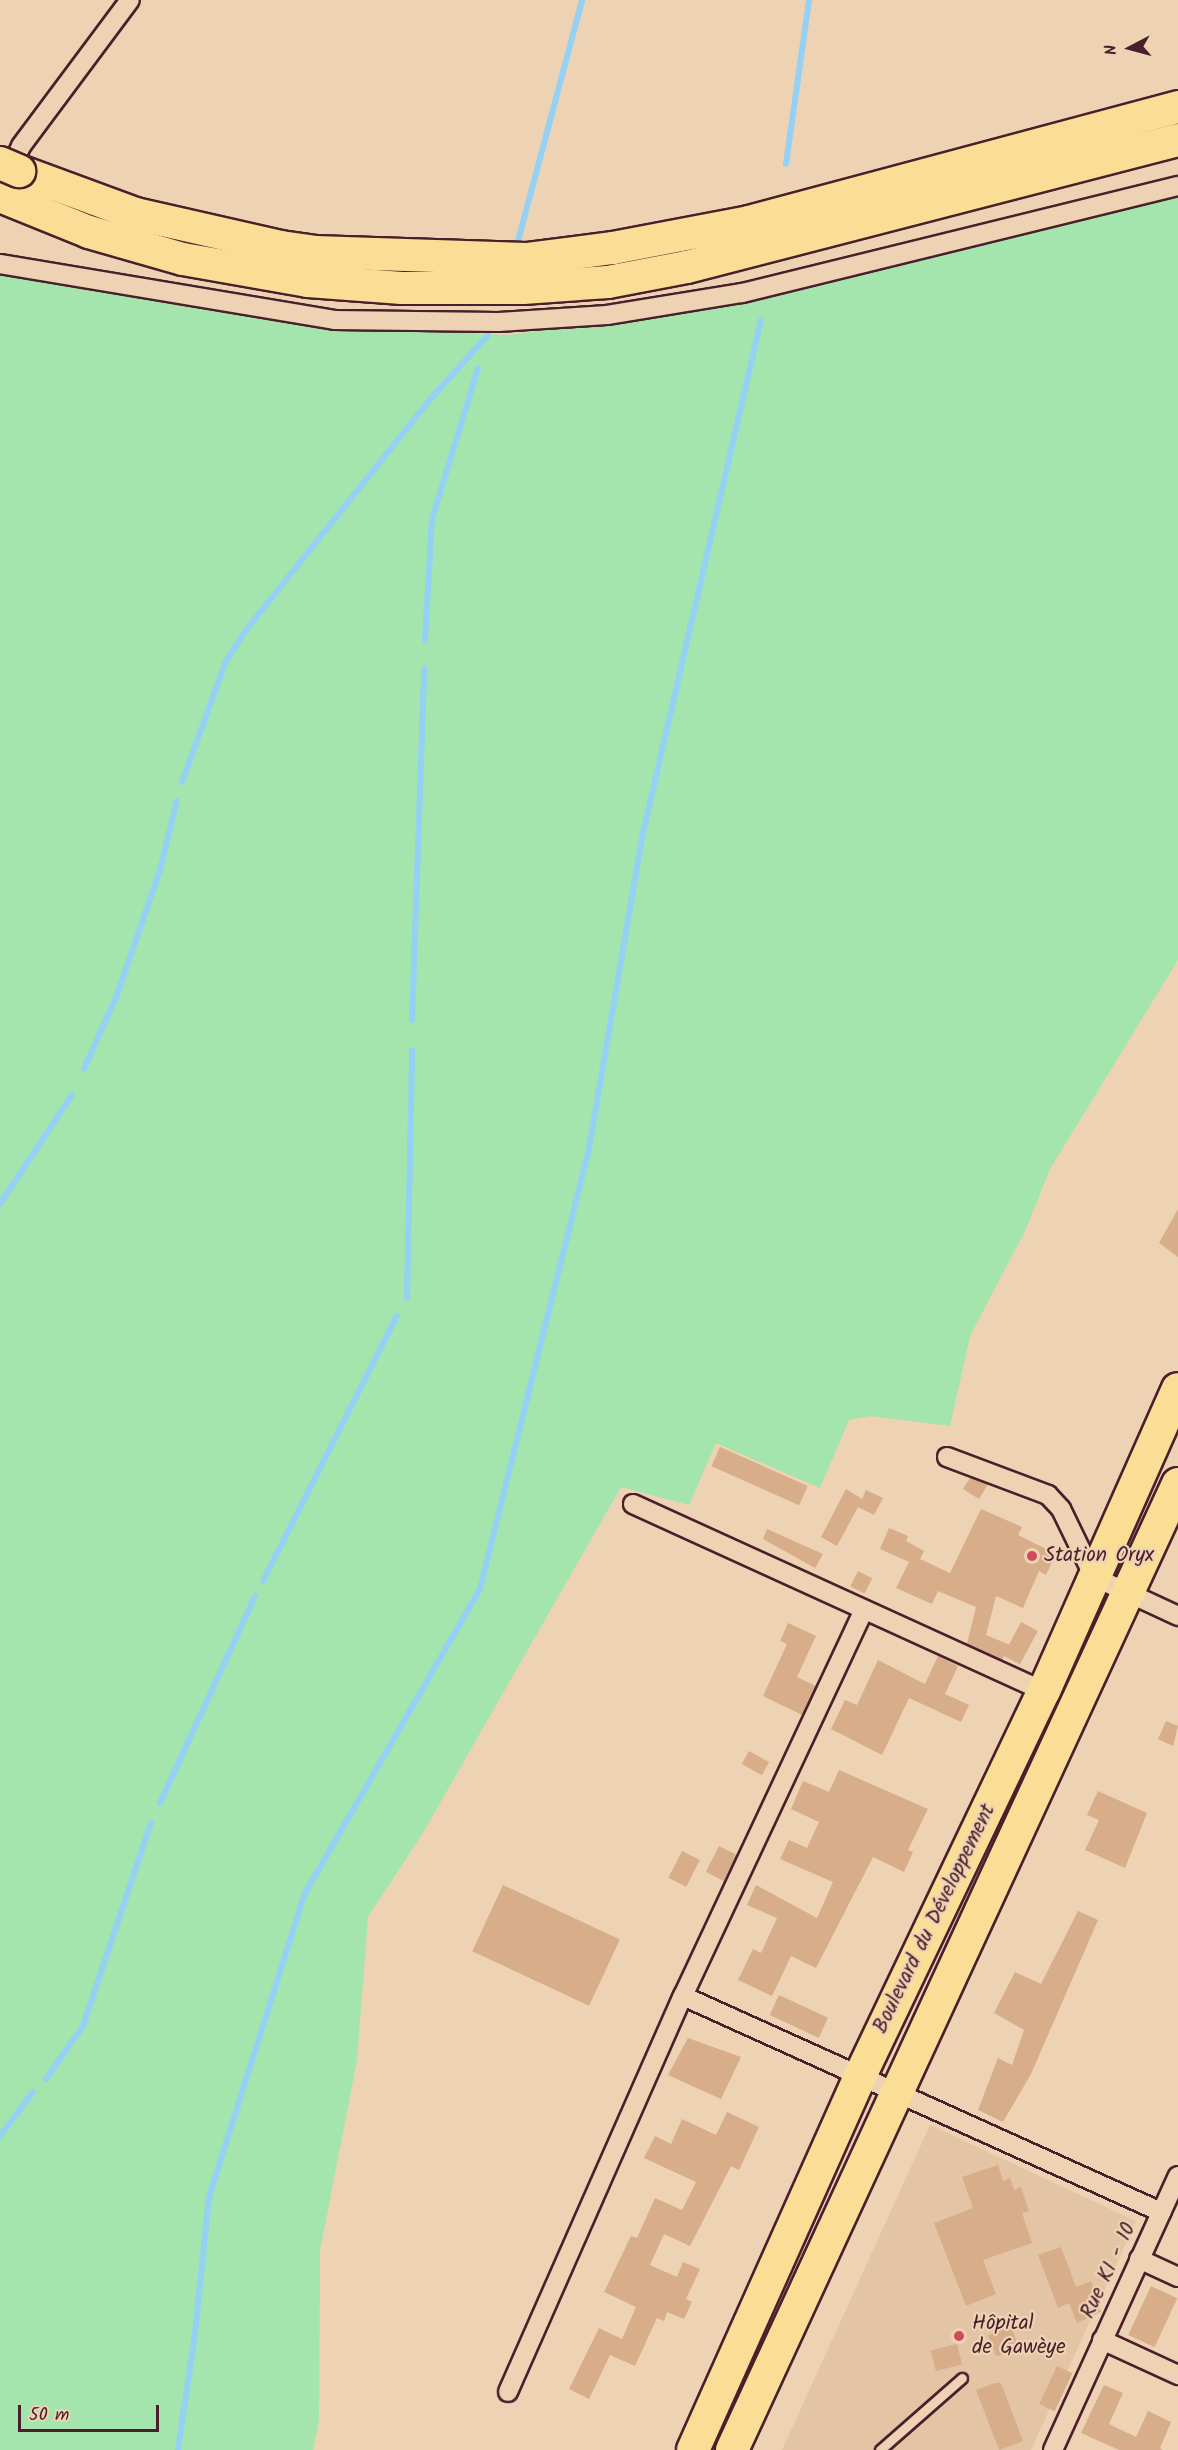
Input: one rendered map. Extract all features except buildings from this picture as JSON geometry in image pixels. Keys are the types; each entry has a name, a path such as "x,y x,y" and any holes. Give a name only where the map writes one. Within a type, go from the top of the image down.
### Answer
{"highway":[{"path":"0,196 88,232 183,259 308,281 525,274 608,282 748,237 803,207 1178,107"},
{"path":"748,237 801,238 1178,140"},
{"path":"6,174 136,214 281,247 486,274"},
{"name":"Boulevard du Développement","path":"693,2450 861,2074 1044,1691 1178,1389"},
{"name":"Boulevard du Développement","path":"732,2450 1178,1484"}],"street":[{"path":"6,174 21,146 130,0"},
{"path":"0,264 334,320 498,322 607,315 742,293 1178,186"},
{"path":"947,1457 1048,1495 1061,1509 1094,1577 1178,1616"},
{"path":"633,1504 1044,1691"},
{"path":"508,2392 683,1995 864,1610"},
{"path":"683,1995 1161,2212"},
{"name":"Rue KI - 10","path":"1053,2450 1178,2176"},
{"path":"1139,2259 1178,2277"},
{"path":"1102,2340 1178,2375"}],"lane":[{"path":"880,2450 962,2378"}],"shaded area":[{"name":"Hôpital de Gawèye","path":"930,2125 1136,2221 1031,2450 782,2450"}],"green space":[{"path":"1178,193 1178,960 1050,1169 1025,1231 970,1336 950,1426 870,1416 849,1420 820,1488 716,1443 689,1505 621,1487 424,1831 368,1917 357,2060 320,2251 319,2420 313,2450 0,2450 0,272 85,284 207,310 339,327 508,335 661,316 812,288"}],"waterway":[{"path":"518,241 582,0"},
{"path":"786,164 809,0"},
{"path":"178,2450 195,2334 209,2197 304,1895 480,1589 588,1154 643,833 761,320"},
{"path":"182,782 226,661 246,630 427,403 488,335"},
{"path":"425,640 432,519 478,369"},
{"path":"412,1020 424,668"},
{"path":"84,1069 117,995 160,870 177,801"},
{"path":"407,1298 412,1050"},
{"path":"0,1204 72,1095"},
{"path":"263,1581 397,1316"},
{"path":"160,1803 255,1596"},
{"path":"46,2079 83,2026 151,1823"},
{"path":"0,2136 33,2092"}],"place":[{"name":"Station Oryx","path":"1032,1556"},
{"name":"Hôpital de Gawèye","path":"959,2336"}]}
